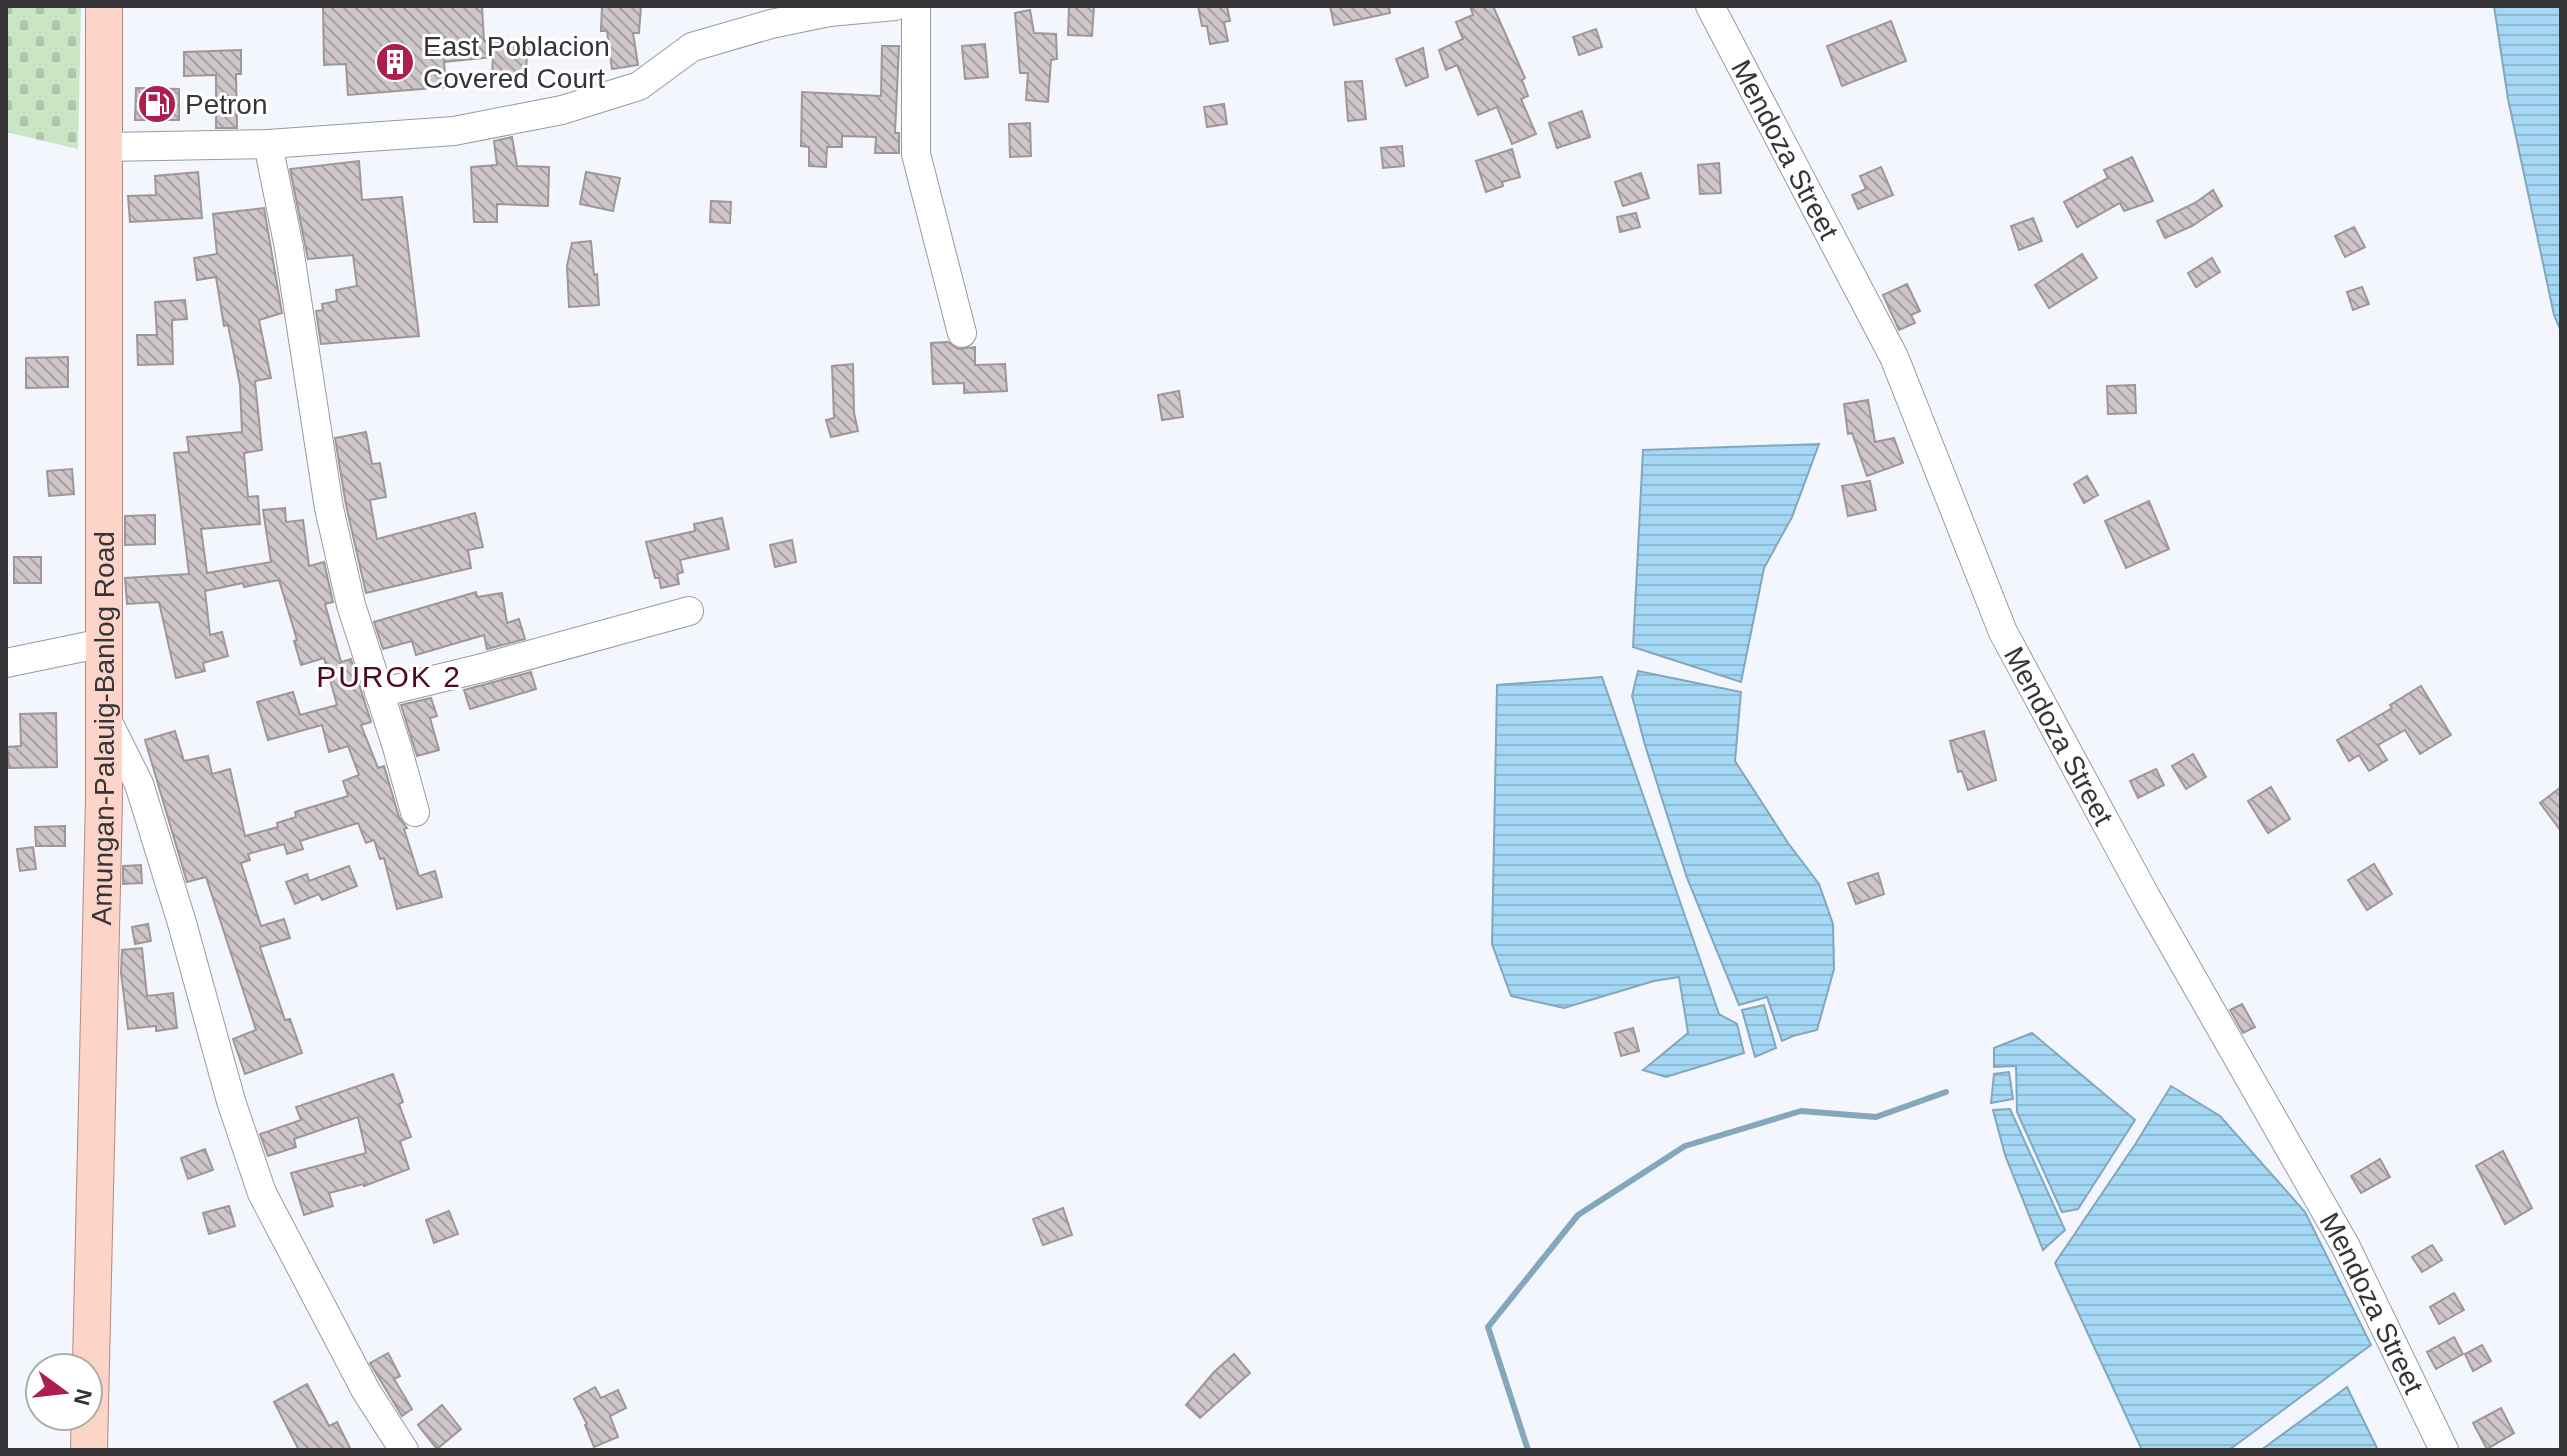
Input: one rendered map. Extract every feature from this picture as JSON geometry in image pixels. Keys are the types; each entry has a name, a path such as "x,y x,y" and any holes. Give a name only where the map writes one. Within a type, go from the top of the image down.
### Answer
{"main road":[{"name":"Amungan-Palauig-Banlog Road","path":"89,1450 104,713 104,6"}],"street":[{"path":"106,147 268,144 454,131 562,110 639,86 692,47 771,24 814,15 895,6"},
{"path":"916,6 916,154 962,333"},
{"name":"Mendoza Street","path":"1710,6 1894,357 2003,632 2146,897 2346,1247 2444,1450"},
{"path":"268,144 289,248 329,508 351,605 415,812"},
{"path":"379,693 689,611"},
{"path":"6,663 103,643"},
{"path":"104,713 139,784 182,923 231,1101 262,1193 366,1391 404,1450"}],"green space":[{"path":"6,6 81,6 78,149 6,132"}],"water":[{"path":"2494,6 2561,6 2561,331 2554,315 2508,99"},
{"path":"1819,444 1792,517 1764,568 1741,682 1633,647 1643,450"},
{"path":"1638,671 1741,692 1735,761 1788,843 1819,884 1833,924 1834,969 1817,1030 1782,1041 1767,997 1739,1005 1687,878 1645,745 1632,696"},
{"path":"1602,677 1719,1014 1737,1024 1744,1053 1666,1077 1643,1070 1688,1033 1679,977 1654,981 1564,1008 1511,996 1492,944 1497,685"},
{"path":"1764,1005 1776,1048 1755,1057 1742,1010"},
{"path":"2032,1033 2135,1120 2078,1209 2062,1212 2017,1112 2016,1066 1994,1067 1994,1048"},
{"path":"2009,1072 2013,1099 1991,1103 1994,1074"},
{"path":"2171,1086 2220,1116 2305,1212 2371,1345 2229,1450 2142,1450 2055,1263"},
{"path":"2010,1109 2065,1230 2043,1250 2005,1155 1993,1110"},
{"path":"2347,1387 2378,1450 2261,1450"}],"building":[{"path":"323,6 482,6 484,41 532,43 532,53 527,53 526,77 492,76 493,57 444,62 446,87 348,95 346,64 324,65"},
{"path":"602,6 641,6 639,33 633,33 638,65 612,69 607,31 601,31"},
{"path":"1069,6 1094,6 1092,36 1068,35"},
{"path":"1198,6 1227,6 1230,21 1224,22 1228,41 1210,44 1207,26 1202,26"},
{"path":"1330,6 1389,6 1390,13 1334,25"},
{"path":"1470,6 1493,6 1525,78 1522,80 1528,96 1521,99 1536,134 1512,144 1497,107 1478,115 1457,65 1446,70 1439,50 1463,39 1456,22 1473,15"},
{"path":"1030,10 1034,33 1056,34 1057,59 1051,60 1048,102 1026,100 1028,73 1020,73 1015,13"},
{"path":"1891,21 1906,61 1842,86 1827,46"},
{"path":"1596,29 1602,47 1579,55 1573,37"},
{"path":"985,44 988,77 965,79 962,46"},
{"path":"882,46 899,46 895,133 899,133 899,153 875,153 876,137 842,136 842,147 827,147 826,167 809,166 809,147 801,146 802,92 881,96"},
{"path":"1423,48 1428,77 1406,86 1396,59"},
{"path":"241,50 241,74 236,74 237,128 216,128 216,75 184,76 184,52"},
{"path":"1362,81 1366,119 1348,121 1345,82"},
{"name":"Petron","path":"136,88 179,89 179,120 135,120"},
{"path":"1224,104 1227,124 1207,127 1204,107"},
{"path":"1582,111 1590,137 1557,148 1549,123"},
{"path":"1030,123 1031,156 1010,157 1009,124"},
{"path":"512,137 517,166 549,167 548,206 497,204 497,222 474,222 471,167 497,165 494,141"},
{"path":"1402,146 1404,166 1383,168 1381,148"},
{"path":"1512,149 1520,177 1502,182 1503,186 1486,192 1476,161"},
{"path":"2132,157 2153,201 2124,211 2120,203 2077,227 2064,202 2108,178 2104,170"},
{"path":"359,161 362,200 402,197 419,336 321,344 316,311 323,310 322,304 337,301 336,290 357,286 353,255 308,259 290,169"},
{"path":"1719,163 1721,193 1700,194 1698,165"},
{"path":"1881,167 1893,195 1858,209 1852,195 1866,189 1860,176"},
{"path":"198,172 202,218 130,222 128,196 156,195 155,176"},
{"path":"586,172 620,178 613,211 580,204"},
{"path":"1641,173 1649,198 1623,206 1615,182"},
{"path":"2213,190 2222,206 2192,226 2165,238 2157,221 2195,203"},
{"path":"711,201 731,202 730,223 710,222"},
{"path":"264,208 282,313 259,320 271,378 255,381 262,450 244,453 248,497 258,496 260,524 201,529 207,573 271,562 263,510 285,508 286,522 303,520 309,566 324,562 333,602 325,604 341,662 351,659 371,722 361,725 378,768 384,766 399,817 407,828 404,829 419,876 435,871 442,897 397,909 384,858 380,859 374,840 366,843 358,823 300,841 303,849 287,854 284,844 248,854 250,860 241,863 261,926 284,919 290,938 260,947 285,1020 290,1019 302,1053 245,1074 233,1039 256,1030 206,877 187,882 145,740 175,731 184,761 208,756 212,774 230,769 245,836 278,827 277,823 296,817 295,812 348,796 343,781 359,775 348,746 329,752 322,725 268,740 257,702 293,692 300,715 337,705 324,658 301,665 279,580 205,591 210,635 222,632 228,656 203,663 205,671 176,678 159,602 127,604 125,578 189,574 174,453 189,452 187,437 242,432 240,385 228,325 224,326 216,277 197,280 194,258 217,254 213,214"},
{"path":"1636,213 1640,227 1620,232 1617,217"},
{"path":"2033,218 2042,241 2019,250 2011,226"},
{"path":"2354,227 2365,247 2345,257 2335,236"},
{"path":"591,241 599,305 569,307 567,266 572,243"},
{"path":"2082,254 2097,278 2049,308 2035,285"},
{"path":"2212,258 2220,272 2196,287 2188,273"},
{"path":"1907,284 1920,311 1911,315 1915,323 1899,330 1883,295"},
{"path":"2362,287 2369,304 2353,310 2347,292"},
{"path":"185,300 187,319 172,320 173,364 138,365 137,335 157,335 155,302"},
{"path":"948,342 958,349 975,347 975,365 1005,364 1007,391 964,393 964,383 933,384 931,343"},
{"path":"68,357 68,387 26,388 26,358"},
{"path":"853,364 854,413 858,431 831,437 826,420 834,418 832,366"},
{"path":"2135,385 2136,413 2108,414 2107,386"},
{"path":"1179,391 1183,417 1162,420 1158,395"},
{"path":"1868,400 1875,442 1894,438 1903,463 1867,476 1852,433 1848,434 1844,404"},
{"path":"366,432 372,464 380,463 386,497 370,500 377,539 475,513 483,547 468,550 471,568 366,593 335,438"},
{"path":"72,469 74,494 49,496 47,471"},
{"path":"2087,476 2098,495 2084,503 2074,484"},
{"path":"1870,481 1876,510 1848,516 1842,486"},
{"path":"2149,501 2169,549 2126,568 2105,521"},
{"path":"155,515 155,544 125,545 125,516"},
{"path":"722,518 729,549 680,560 683,572 677,574 679,584 661,588 659,578 655,578 646,542 695,531 694,524"},
{"path":"792,540 796,562 775,567 770,545"},
{"path":"14,557 41,557 41,583 14,583"},
{"path":"476,592 477,597 502,593 507,623 519,619 525,639 487,649 484,635 416,655 412,641 383,649 374,622"},
{"path":"531,672 536,689 470,709 464,690"},
{"path":"2421,686 2451,735 2420,754 2405,730 2378,745 2387,760 2369,771 2359,755 2349,761 2337,740 2392,708 2390,705"},
{"path":"431,698 437,716 430,718 439,750 417,756 401,705"},
{"path":"56,713 57,767 9,768 7,747 21,746 20,714"},
{"path":"1984,731 1996,780 1968,790 1962,771 1958,772 1950,741"},
{"path":"2193,754 2206,777 2186,789 2172,766"},
{"path":"2156,769 2164,785 2138,798 2130,781"},
{"path":"2271,787 2290,819 2268,833 2248,801"},
{"path":"2561,787 2561,831 2540,803"},
{"path":"65,826 65,846 36,846 35,827"},
{"path":"33,847 36,869 20,871 17,849"},
{"path":"2374,864 2392,894 2367,910 2348,880"},
{"path":"141,865 142,883 123,884 123,866"},
{"path":"349,866 357,886 322,900 319,894 295,904 286,882 307,874 309,881"},
{"path":"1878,873 1884,894 1856,904 1848,883"},
{"path":"148,924 151,941 135,944 132,927"},
{"path":"142,948 147,996 173,993 177,1028 156,1031 156,1026 128,1029 121,973 122,950"},
{"path":"2242,1004 2255,1027 2243,1033 2230,1010"},
{"path":"1633,1028 1639,1051 1621,1056 1615,1033"},
{"path":"393,1074 403,1102 399,1104 411,1137 400,1141 409,1169 364,1186 329,1193 333,1206 304,1215 291,1173 366,1153 358,1117 294,1139 296,1147 268,1156 260,1134 301,1120 296,1107"},
{"path":"205,1149 213,1170 188,1179 181,1158"},
{"path":"2503,1151 2532,1208 2505,1224 2476,1166"},
{"path":"2380,1159 2390,1177 2361,1193 2351,1176"},
{"path":"229,1206 235,1226 209,1234 203,1213"},
{"path":"1063,1208 1072,1235 1043,1245 1033,1219"},
{"path":"449,1211 458,1234 434,1243 426,1220"},
{"path":"2432,1245 2442,1260 2422,1272 2412,1257"},
{"path":"2454,1293 2464,1310 2439,1324 2430,1307"},
{"path":"2454,1337 2463,1354 2436,1369 2427,1352"},
{"path":"2482,1345 2491,1361 2473,1371 2465,1354"},
{"path":"388,1353 400,1376 394,1379 412,1409 402,1416 370,1363"},
{"path":"1234,1354 1250,1373 1200,1418 1186,1405"},
{"path":"307,1384 329,1426 337,1422 351,1450 299,1450 274,1402"},
{"path":"595,1387 601,1398 618,1390 626,1408 610,1416 618,1437 594,1447 574,1399"},
{"path":"442,1405 461,1429 437,1449 418,1425"},
{"path":"2501,1408 2514,1433 2487,1449 2473,1423"}],"waterway":[{"path":"1528,1450 1488,1327 1578,1215 1685,1146 1801,1111 1876,1117 1946,1092"}],"place":[{"name":"East Poblacion Covered Court","path":"395,62"},
{"name":"Petron","path":"157,104"}],"district":[{"name":"PUROK 2","path":"389,676"}]}
